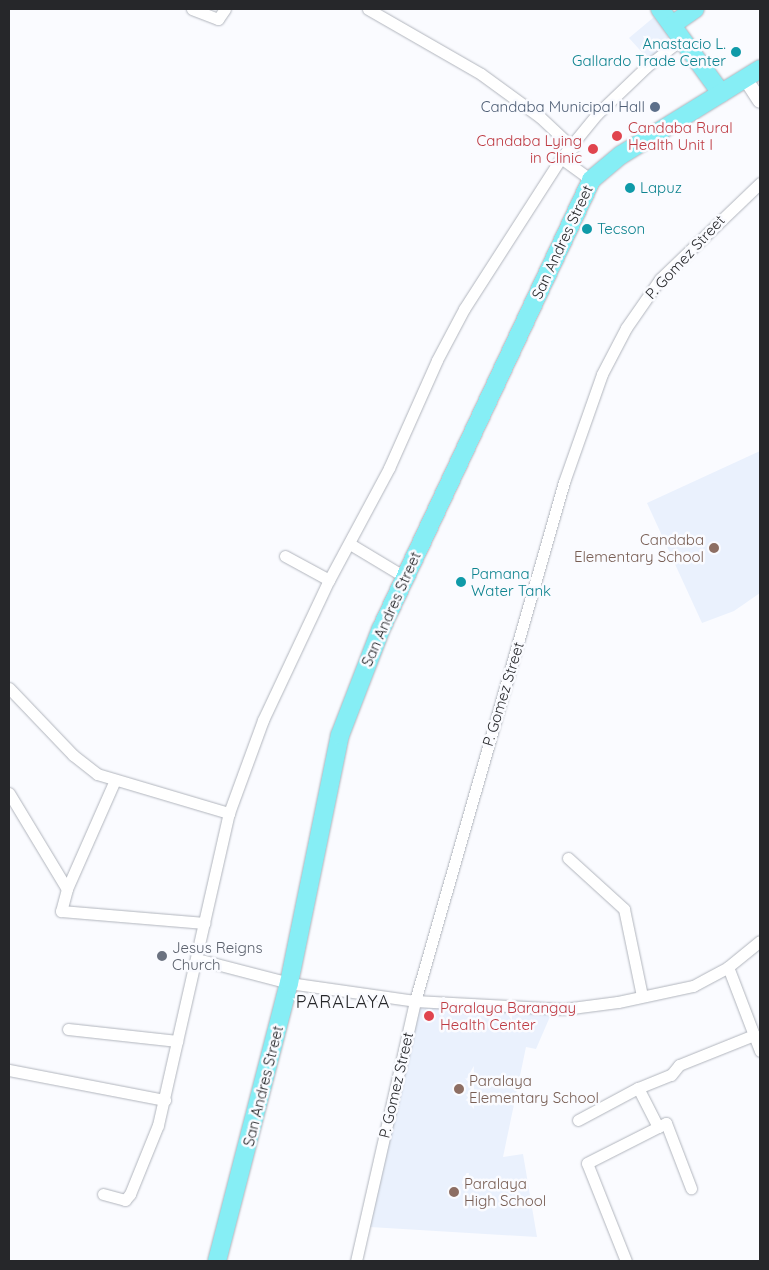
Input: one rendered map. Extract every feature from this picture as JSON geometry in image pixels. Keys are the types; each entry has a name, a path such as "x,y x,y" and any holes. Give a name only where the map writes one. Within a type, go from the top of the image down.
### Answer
{"main road":[{"path":"660,9 683,38 721,93"},
{"path":"672,25 695,9"},
{"name":"San Andres Street","path":"217,1261 289,983 340,735 405,577 591,180 621,154 760,69"}],"street":[{"path":"192,9 218,19 225,9"},
{"path":"368,9 481,74 540,117 573,148"},
{"path":"103,1194 124,1200 131,1192 165,1100 229,813 263,720 329,580 350,544 464,309 561,158 573,148 597,114 646,67 683,38"},
{"path":"745,78 760,101"},
{"path":"561,158 591,180"},
{"name":"P. Gomez Street","path":"356,1261 415,1001 564,482 602,374 626,328 660,280 760,183"},
{"path":"350,544 405,577"},
{"path":"285,556 329,580"},
{"path":"9,688 84,766 115,780 229,813"},
{"path":"115,780 67,890 61,911 204,923"},
{"path":"9,793 67,890"},
{"path":"568,858 624,909 642,996"},
{"path":"197,959 289,983 415,1001 564,1009 693,986 728,967 760,942"},
{"path":"728,967 760,1050"},
{"path":"68,1029 177,1041"},
{"path":"578,1120 638,1088 671,1075 679,1065 754,1035"},
{"path":"9,1070 165,1100"},
{"path":"638,1088 658,1127"},
{"path":"626,1261 587,1163 666,1123 691,1188"}],"shaded area":[{"path":"654,17 673,40 649,60 629,38"},
{"name":"Candaba Elementary School","path":"760,451 760,593 734,611 702,623 647,503"},
{"path":"418,1006 552,1012 536,1049 526,1047 503,1157 523,1154 537,1237 370,1227"}],"place":[{"name":"Anastacio L. Gallardo Trade Center","path":"736,52"},
{"name":"Candaba Municipal Hall","path":"655,107"},
{"name":"Candaba Rural Health Unit I","path":"617,136"},
{"name":"Candaba Lying in Clinic","path":"593,149"},
{"name":"Lapuz","path":"630,188"},
{"name":"Tecson","path":"587,229"},
{"name":"Candaba Elementary School","path":"714,548"},
{"name":"Pamana Water Tank","path":"461,582"},
{"name":"Jesus Reigns Church","path":"162,956"},
{"name":"Paralaya Barangay Health Center","path":"429,1016"},
{"name":"Paralaya Elementary School","path":"459,1089"},
{"name":"Paralaya High School","path":"454,1192"}],"district":[{"name":"PARALAYA","path":"343,1002"}]}
